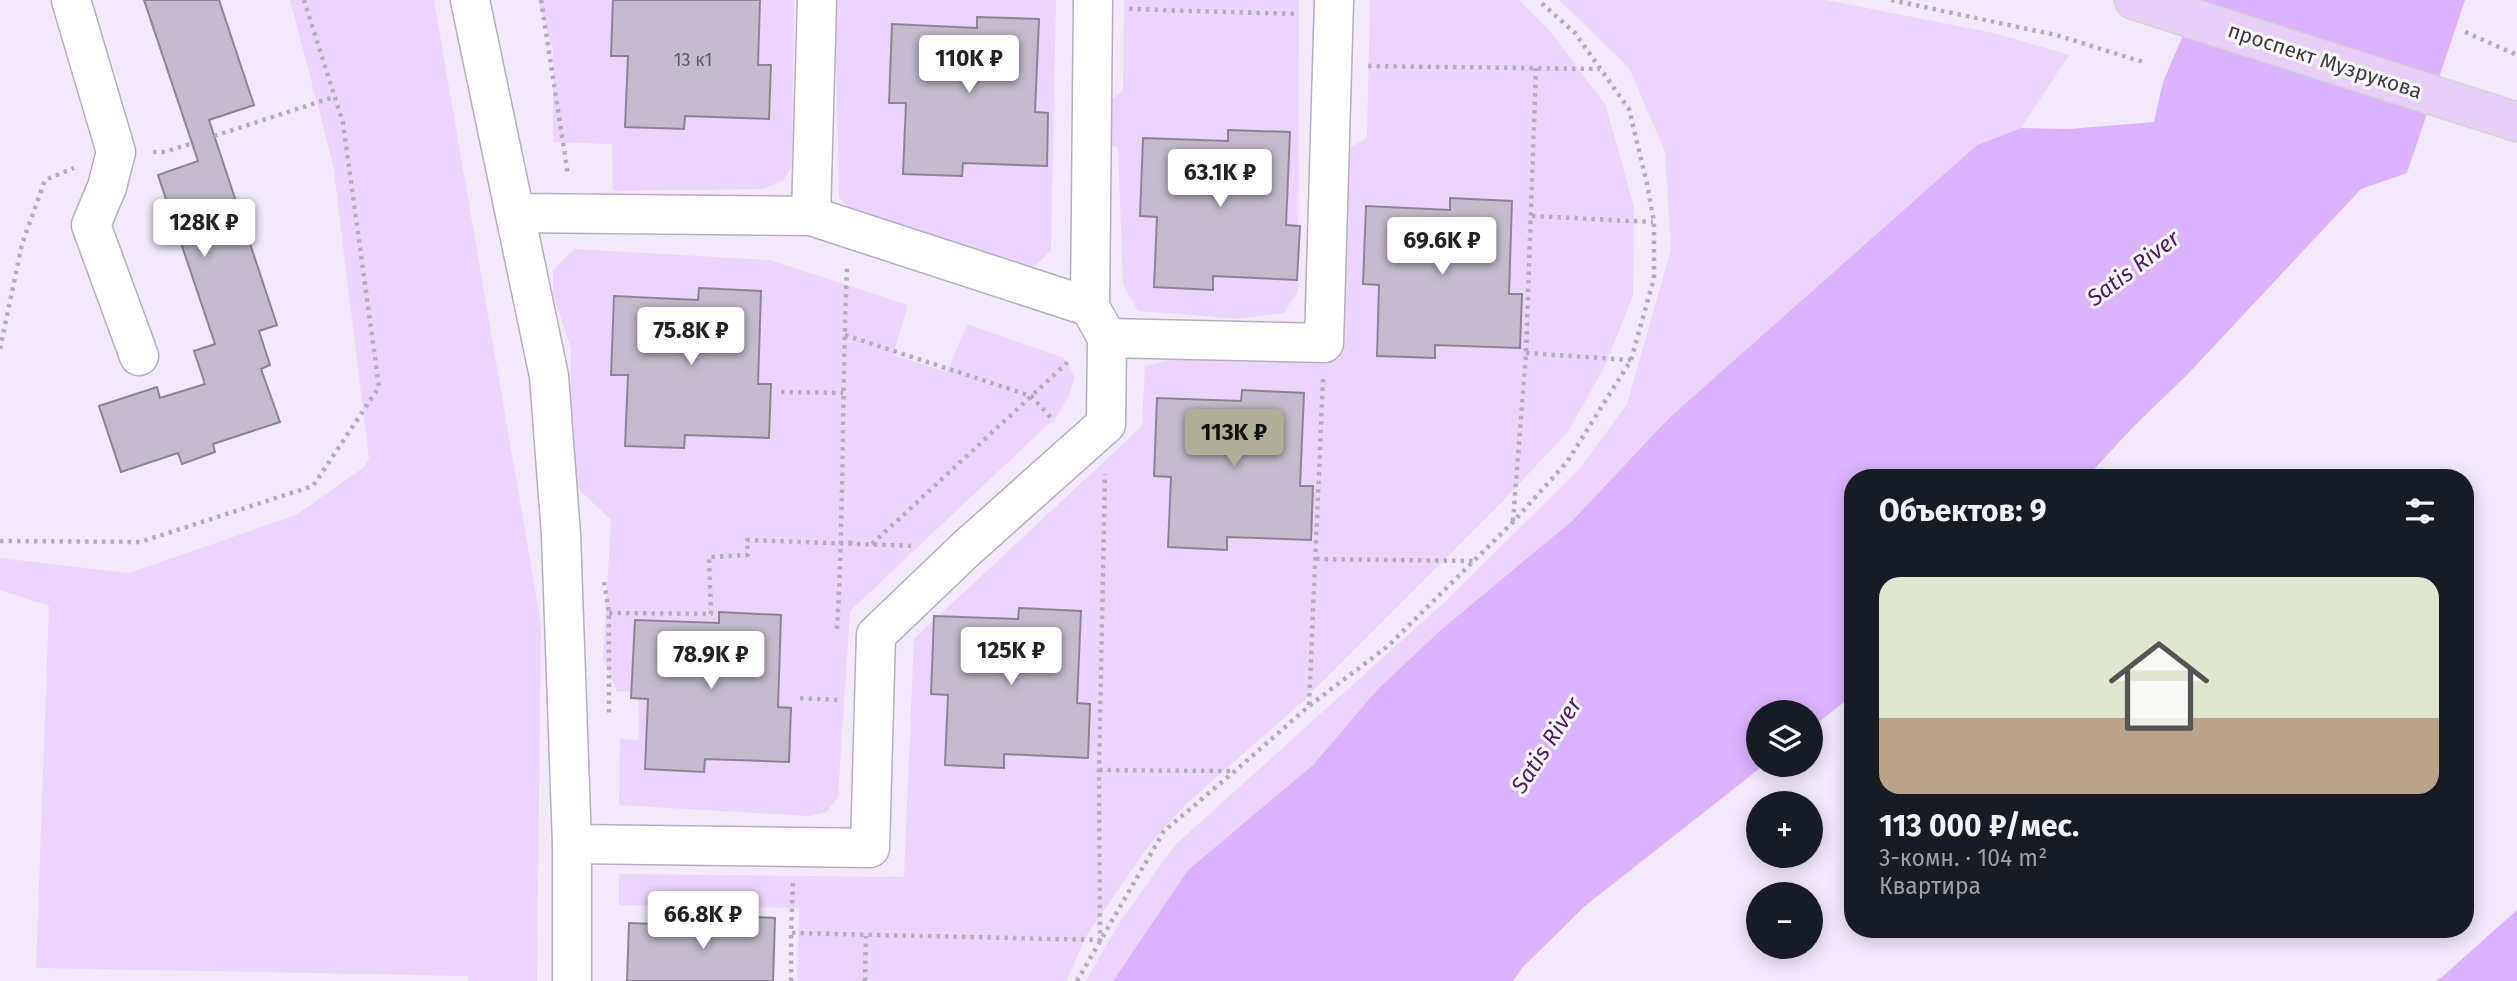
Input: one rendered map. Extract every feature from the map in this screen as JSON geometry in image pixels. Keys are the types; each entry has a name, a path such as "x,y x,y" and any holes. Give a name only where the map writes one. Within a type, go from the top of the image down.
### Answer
{"main road":[{"name":"проспект Музрукова","path":"2143,3 2517,122"}],"lane":[{"path":"71,0 116,152 107,187 91,225 139,356"},
{"path":"470,0 549,376 561,535 572,844 572,981"},
{"path":"811,216 817,0"},
{"path":"572,844 870,848 876,635 967,548 1092,436 1100,325 1093,4"},
{"path":"514,213 811,216 1100,325 1324,344 1334,7"}],"path":[{"path":"0,541 140,542 313,486 379,387 343,123 303,0"},
{"path":"1077,981 1164,831 1309,706 1388,646 1513,522 1567,462 1631,360 1654,278 1654,222 1629,109 1575,33 1538,0"},
{"path":"1891,0 2056,34 2143,62"},
{"path":"1093,4 1334,7"},
{"path":"2465,32 2517,55"},
{"path":"2508,51 2517,47"},
{"path":"1332,65 1600,69"},
{"path":"1513,522 1526,353 1536,68"},
{"path":"214,136 334,97"},
{"path":"0,349 22,244 45,180 116,152"},
{"path":"1532,216 1654,222"},
{"path":"837,634 842,544 843,393 849,229"},
{"path":"0,324 3,333"},
{"path":"872,545 1031,396 1100,325"},
{"path":"845,335 1031,396 1092,436 1100,940"},
{"path":"1309,706 1324,344"},
{"path":"1526,353 1631,360"},
{"path":"781,392 843,393"},
{"path":"850,544 852,536"},
{"path":"609,613 711,614 709,557 748,555 747,540 967,548"},
{"path":"1316,559 1474,561"},
{"path":"833,699 834,686"},
{"path":"1099,770 1235,771"},
{"path":"791,981 794,847"},
{"path":"791,933 1100,940"},
{"path":"865,981 866,936"}],"shaded area":[{"path":"290,0 434,0 541,624 537,981 468,981 468,976 36,968 49,606 0,590 0,558 129,573 296,515 363,468 369,459 333,164"},
{"path":"538,0 794,0 792,166 783,181 763,189 613,191 612,144 553,142 553,50"},
{"path":"835,0 1056,0 1051,251 1031,269 850,209 839,198"},
{"path":"1124,0 1299,0 1298,291 1284,313 1238,319 1138,311 1123,285 1118,148 1107,145 1106,105 1123,90"},
{"path":"1370,0 1519,0 1553,35 1606,106 1634,207 1633,296 1605,366 1567,433 1501,503 1301,703 1185,805 1149,845 1087,935 1066,981 797,981 799,908 619,905 619,874 904,877 914,639 1142,426 1145,366 1181,357 1341,359 1341,152 1367,138"},
{"path":"1559,0 1826,0 1994,33 2069,55 2021,128 1977,145 1669,418 1573,520 1442,629 1378,689 1313,765 1188,870 1113,981 1086,981 1118,925 1175,845 1449,598 1580,468 1627,404 1671,250 1665,152 1629,68"},
{"path":"574,249 770,260 908,305 893,355 947,372 967,324 1064,358 1075,377 1069,396 1057,416 850,611 838,797 827,812 809,816 619,805 620,739 638,740 639,692 617,691 603,658 611,520 570,481 571,349 553,294 553,270"}],"water":[{"name":"Satis River","path":"2198,0 2465,0 2407,173 2361,189 2187,375 2094,469 1844,469 1844,702 1823,719 1823,700 1746,700 1746,777 1749,777 1585,906 1522,968 1513,981 1113,981 1188,870 1313,765 1378,689 1442,629 1573,520 1669,418 1977,145 2021,128 2069,129 2154,122 2163,82"},
{"path":"2517,910 2517,981 2435,981 2442,977"}],"building":[{"path":"144,0 219,0 254,105 209,120 277,325 259,331 270,365 261,369 280,422 213,444 215,452 182,464 178,453 121,472 99,406 157,387 160,398 205,384 194,351 215,344 158,175 198,161"},
{"path":"613,0 760,0 758,65 771,65 769,119 685,116 684,129 625,127 628,56 611,56"},
{"path":"977,17 1039,19 1035,112 1048,113 1047,166 963,163 962,176 903,174 906,103 889,103 892,24 977,28"},
{"path":"1228,130 1290,132 1286,225 1300,226 1297,280 1213,276 1213,290 1154,287 1157,217 1140,216 1143,138 1228,141"},
{"path":"1450,198 1512,201 1509,294 1522,294 1520,348 1435,345 1435,358 1377,356 1379,285 1363,284 1366,206 1450,210"},
{"path":"699,288 761,291 758,384 771,384 769,438 685,435 684,448 625,446 628,375 611,375 614,296 698,300"},
{"path":"1242,390 1304,393 1300,486 1313,486 1311,540 1227,537 1227,550 1168,547 1171,477 1154,476 1157,398 1241,401"},
{"path":"1019,608 1081,611 1077,703 1090,704 1088,758 1004,754 1004,768 945,765 948,695 931,694 934,616 1018,619"},
{"path":"719,612 781,615 778,707 791,708 789,762 705,759 704,772 645,769 648,699 631,698 635,620 719,623"},
{"path":"713,915 775,918 773,981 627,981 629,923 713,926"}]}
